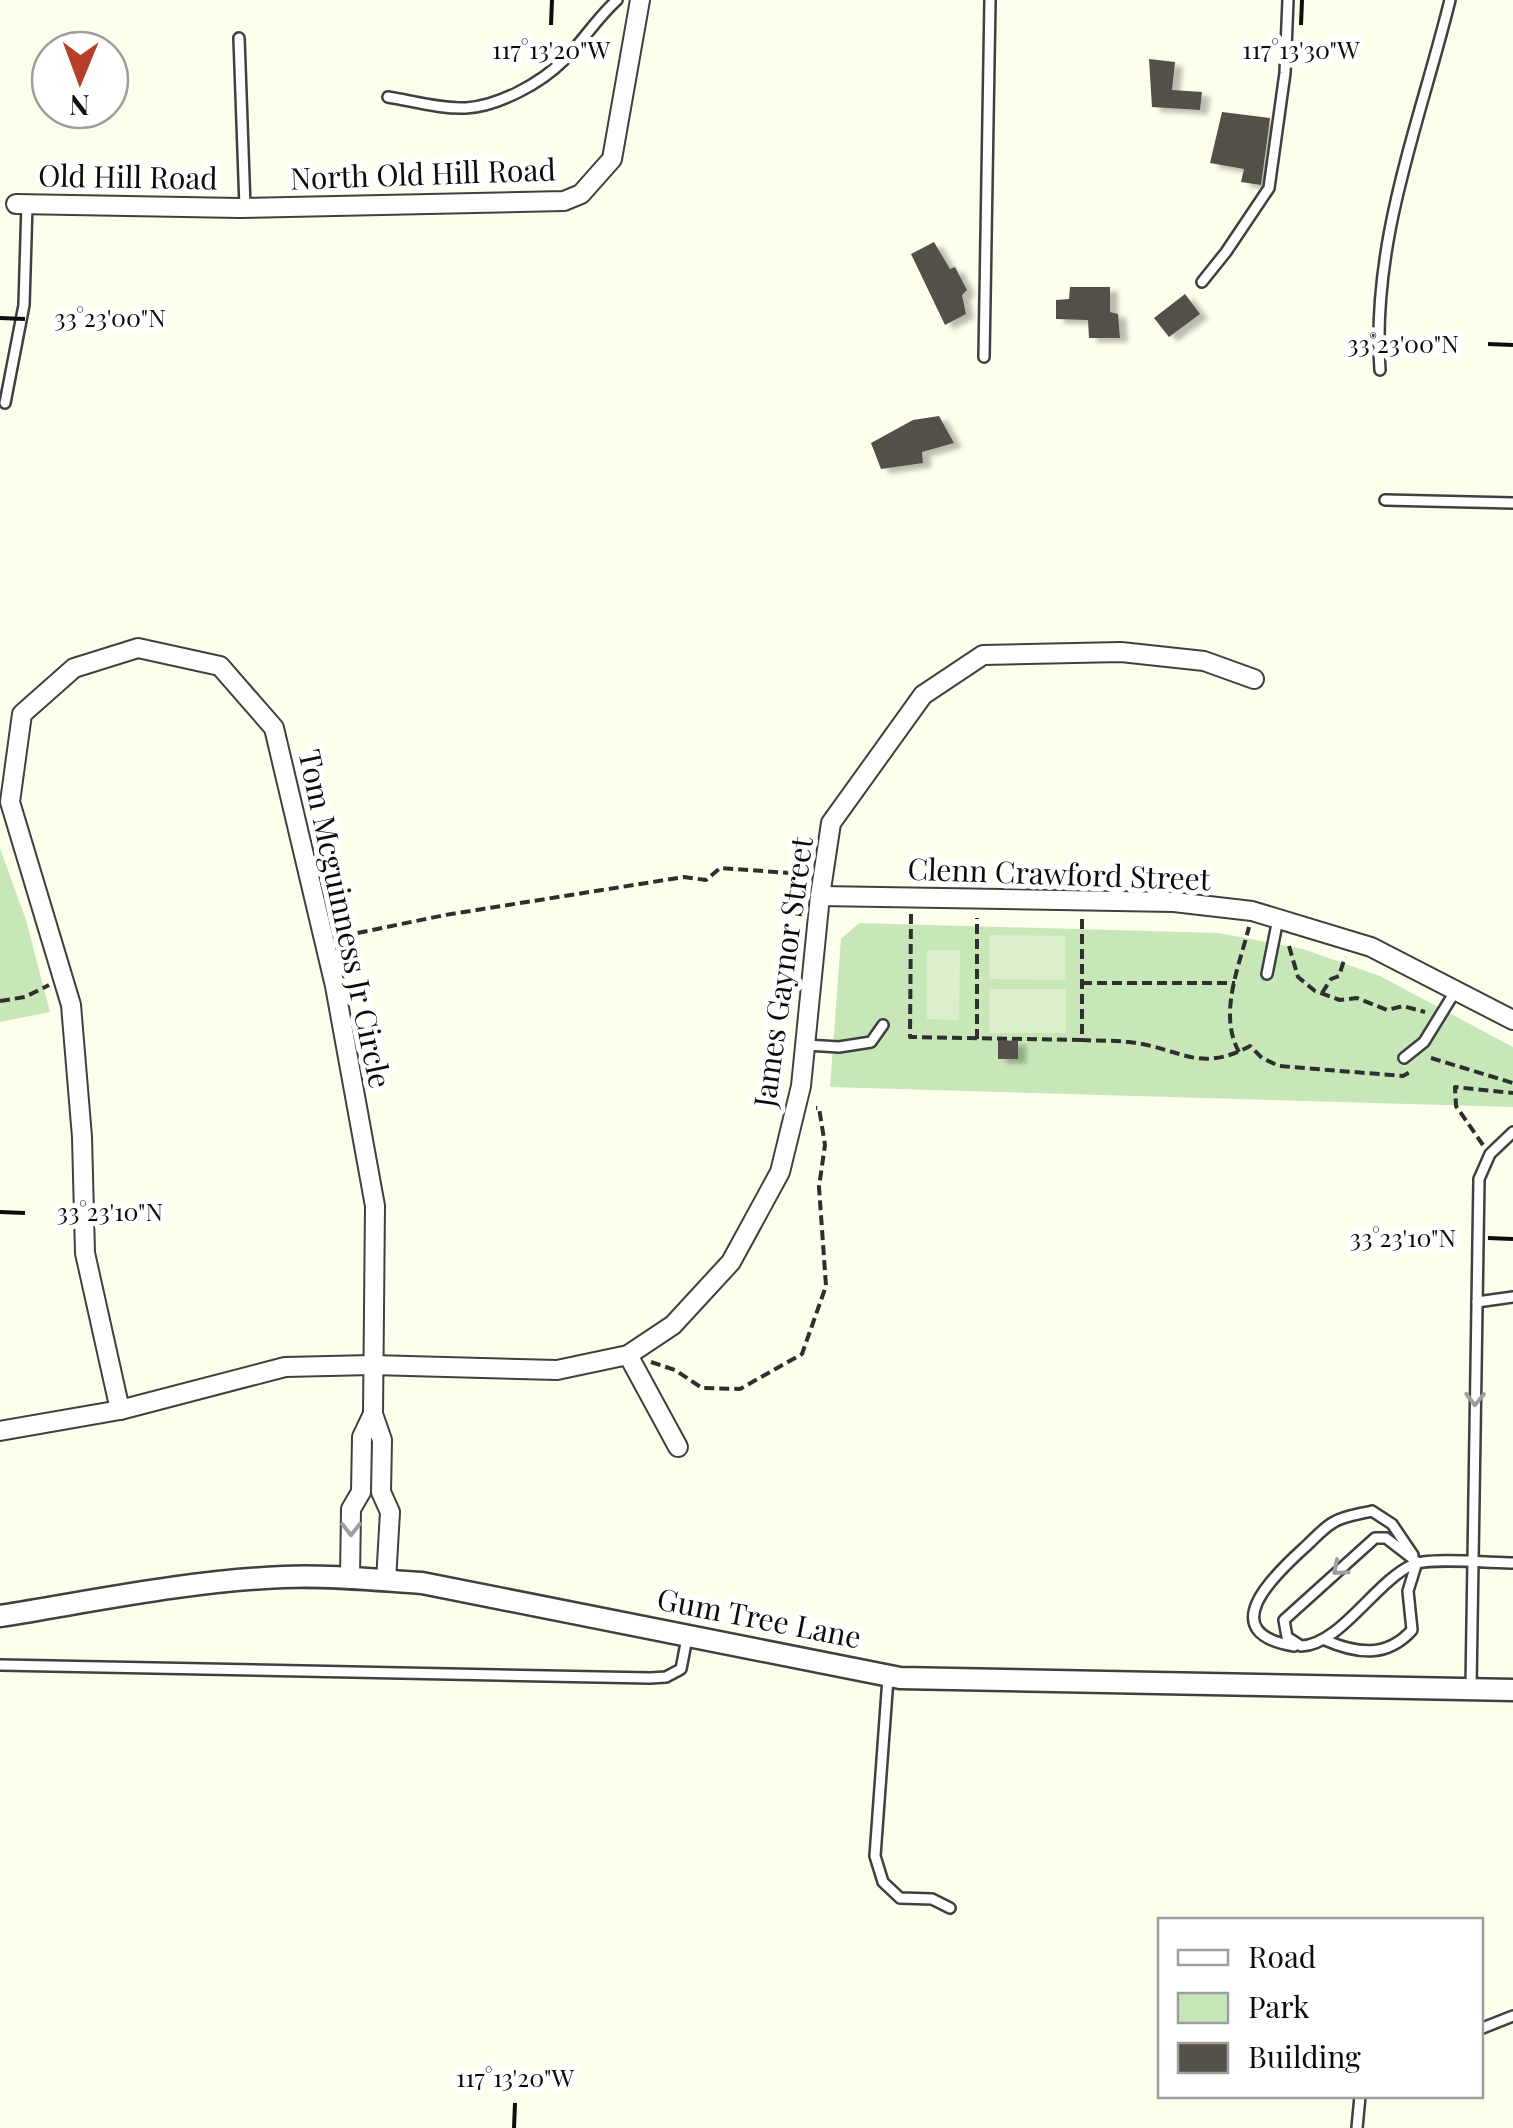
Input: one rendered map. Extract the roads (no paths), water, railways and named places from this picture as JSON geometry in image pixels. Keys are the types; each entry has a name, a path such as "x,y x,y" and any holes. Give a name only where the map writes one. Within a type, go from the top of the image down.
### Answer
{"street":[{"name":"North Old Hill Road","path":"242,208 564,201 581,194 612,159 640,0"},
{"name":"Old Hill Road","path":"21,204 242,208"},
{"name":"Tom Mcguinness Jr Circle","path":"120,1410 85,1253 71,1005 10,802 22,714 74,668 138,648 220,666 274,728 324,940 375,1206 373,1414 382,1440 381,1492 390,1512 386,1580"},
{"name":"James Gaynor Street","path":"0,1431 120,1410 285,1367 557,1370 628,1355 673,1325 732,1262 780,1172 806,1045 820,896 832,823 923,695 983,655 1120,652 1204,661 1254,680"},
{"name":"Clenn Crawford Street","path":"820,896 1174,902 1252,912 1372,947 1513,1020"},
{"path":"628,1355 678,1447"},
{"name":"Tom Mcguinness Jr Circle","path":"350,1579 351,1510 361,1492 362,1437 373,1414"},
{"name":"Gum Tree Lane","path":"0,1616 210,1582 286,1577 386,1580 422,1583 888,1676 1513,1690"}],"lane":[{"path":"388,96 471,108 521,90 564,60 617,0"},
{"path":"984,357 990,0"},
{"path":"1202,282 1269,188 1285,73 1288,0"},
{"path":"1380,370 1378,335 1395,202 1450,0"},
{"path":"239,38 242,208"},
{"path":"5,403 24,305 21,204"},
{"path":"1385,500 1513,502"},
{"path":"1267,974 1278,919"},
{"path":"1404,1058 1424,1042 1456,990"},
{"path":"806,1045 839,1048 870,1042 883,1025"},
{"path":"1471,1689 1478,1179 1490,1154 1513,1132"},
{"path":"1477,1302 1513,1297"},
{"path":"361,1492 381,1492"},
{"path":"1417,1562 1392,1524 1372,1510 1334,1522 1272,1577 1256,1599 1256,1622 1262,1636 1270,1642 1312,1646 1325,1640 1391,1577 1417,1562 1513,1563"},
{"path":"1295,1646 1284,1631 1284,1620 1375,1538 1386,1538 1417,1562"},
{"path":"1325,1640 1348,1650 1378,1651 1398,1646 1412,1630 1408,1591 1417,1562"},
{"path":"0,1665 650,1678 666,1677 681,1669 688,1636"},
{"path":"888,1676 876,1856 884,1882 900,1898 932,1899 950,1908"},
{"path":"1483,2028 1513,2016"},
{"path":"1357,2128 1360,2098"}]}
